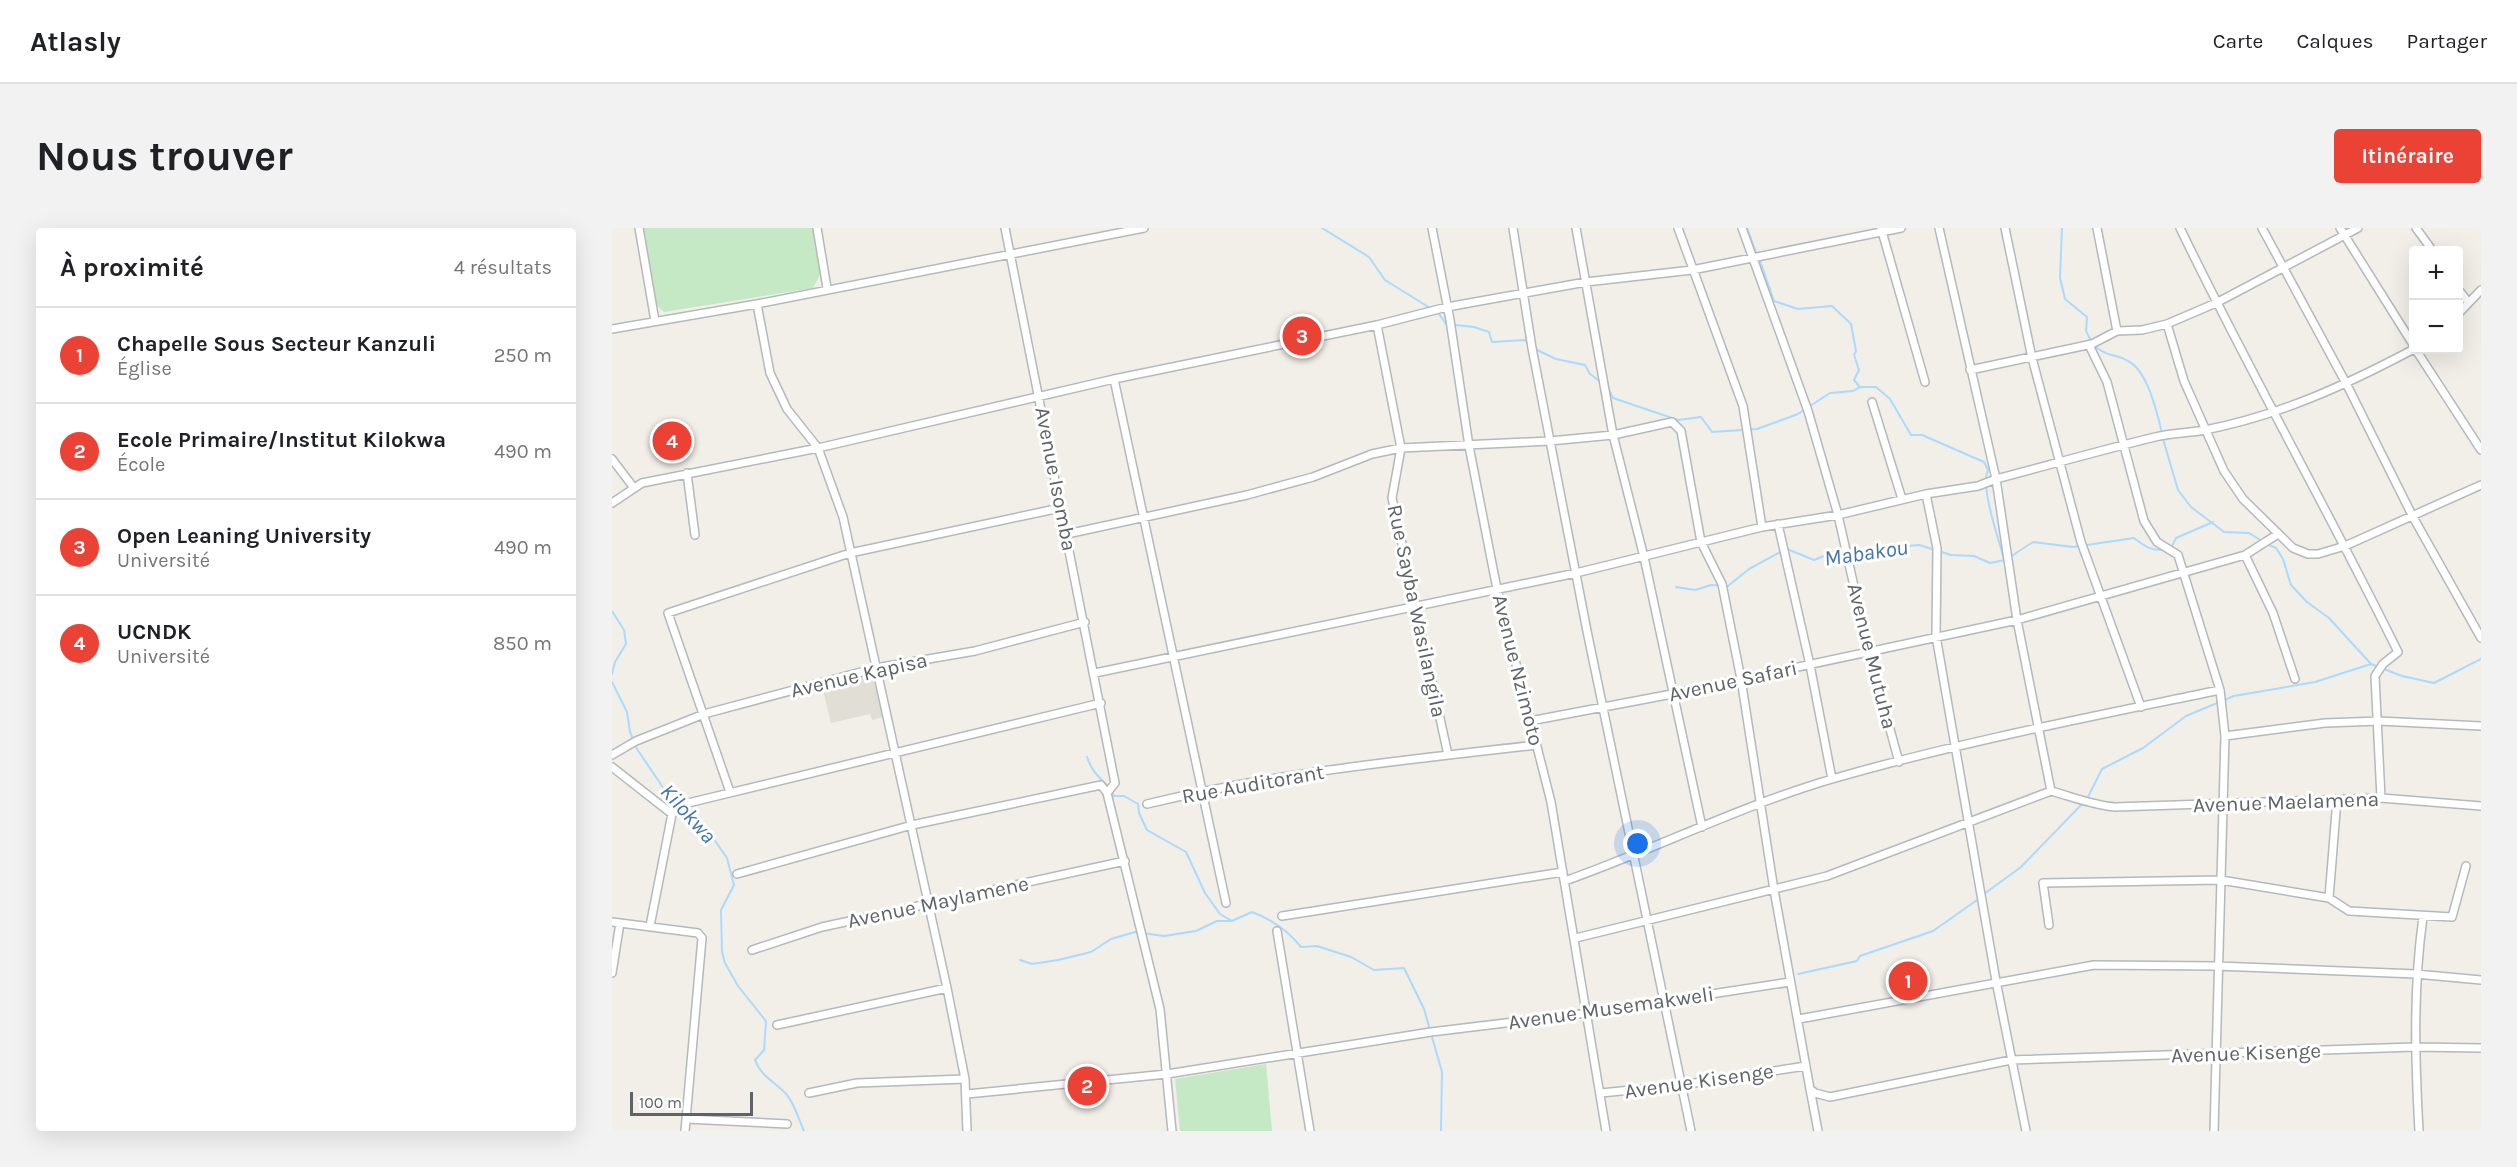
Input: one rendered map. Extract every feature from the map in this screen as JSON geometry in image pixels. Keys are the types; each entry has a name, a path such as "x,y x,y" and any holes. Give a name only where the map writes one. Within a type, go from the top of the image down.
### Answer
{"street":[{"path":"639,228 655,321"},
{"path":"817,228 827,288"},
{"name":"Avenue Isomba","path":"1005,228 1101,703 1115,783 1109,790"},
{"path":"612,329 1012,255 1110,231 1144,228"},
{"name":"Avenue Nzimoto","path":"1432,228 1451,323 1469,446 1497,589 1551,802 1587,1013"},
{"path":"1513,228 1525,292 1532,348 1602,706 1636,856 1691,1131"},
{"path":"1576,228 1613,435 1644,556 1702,827"},
{"path":"1678,228 1743,406 1762,527"},
{"name":"Avenue Mutuha","path":"1742,228 1751,259 1807,408 1838,515 1869,653 1899,762"},
{"path":"612,503 634,488 687,473 818,448 1114,379 1377,325 1447,307 1586,282 1692,270 1901,228"},
{"path":"1576,938 1827,876 2051,791 2017,620 1996,479 1939,228"},
{"path":"2005,228 2032,358 2081,542 2141,707"},
{"path":"2097,228 2116,331"},
{"path":"2180,228 2216,303 2345,546 2398,652 2383,664 2377,673 2381,798"},
{"path":"2262,228 2347,385 2413,517 2481,638"},
{"path":"2340,228 2409,340"},
{"path":"1970,370 2089,345 2116,331 2142,330 2167,324 2216,303 2284,269 2358,228"},
{"path":"2416,228 2429,246"},
{"path":"1882,230 1925,382"},
{"path":"2463,308 2481,290"},
{"path":"2463,296 2468,302"},
{"path":"757,304 770,374 787,409 818,448 843,517 893,752 912,825 927,905 947,988 965,1079 967,1131"},
{"path":"2167,324 2184,381 2235,490 2293,548 2308,554 2318,554 2345,546 2481,485"},
{"name":"Rue Sayba Wasilangila","path":"1377,325 1401,448 1392,498 1448,755"},
{"path":"2089,345 2107,382 2144,521 2157,542 2178,555 2222,700 2225,736 2225,805 2214,1054 2214,1131"},
{"path":"1095,673 1576,573 1762,527 1838,515 1926,494 1978,486 1996,479 2123,445 2162,436 2206,430 2273,412 2347,385 2409,351"},
{"path":"2418,354 2481,450"},
{"path":"1114,379 1173,658 1204,790 1226,903"},
{"path":"1872,402 1902,499"},
{"path":"1066,534 1247,495 1312,477 1372,454 1401,448 1469,446 1613,435 1672,422 1681,431 1701,542 1722,586 1742,679 1773,890 1799,1018 1818,1131"},
{"path":"612,459 634,488"},
{"path":"687,473 696,535"},
{"path":"1926,494 1937,548 1936,636 1996,981 2026,1131"},
{"path":"730,792 668,613 850,553 1060,508"},
{"path":"1778,524 1810,665 1832,779"},
{"name":"Avenue Safari","path":"1530,721 1672,694 2017,620 2101,598 2245,555 2278,534"},
{"path":"2245,555 2273,613 2295,679"},
{"name":"Avenue Kapisa","path":"612,755 633,743 704,714 876,668 975,651 1085,622"},
{"path":"1565,881 1636,856 1762,803 1832,779 2039,726 2220,690"},
{"path":"650,926 672,814 684,804 1101,703"},
{"path":"2225,736 2325,723 2379,721 2481,726"},
{"path":"1448,755 1536,745"},
{"name":"Rue Auditorant","path":"1147,804 1204,790 1448,755"},
{"path":"612,766 672,814"},
{"path":"737,874 912,825 1101,785 1109,790 1160,1010 1172,1131"},
{"name":"Avenue Maelamena","path":"2051,791 2078,798 2091,805 2115,807 2381,798 2481,806"},
{"path":"2329,898 2337,799"},
{"name":"Avenue Maylamene","path":"752,951 822,927 1125,861"},
{"path":"2049,925 2043,883 2221,880 2329,898 2349,911 2452,917 2466,866"},
{"path":"1282,916 1563,872"},
{"path":"2419,1131 2414,1047 2416,974 2423,917"},
{"path":"612,973 616,922 698,933 704,943 685,1131"},
{"path":"1276,931 1310,1131"},
{"path":"1799,1018 2094,965 2217,966 2416,974 2481,980"},
{"name":"Avenue Musemakweli","path":"967,1094 1167,1074 1429,1033 1587,1013 1790,982"},
{"path":"777,1025 947,988"},
{"name":"Avenue Kisenge","path":"1587,1013 1601,1093 1681,1085 1806,1066"},
{"name":"Avenue Kisenge","path":"1810,1089 1815,1094 1830,1097 2011,1060 2414,1047 2481,1047"},
{"path":"809,1093 857,1083 965,1079"},
{"path":"1601,1093 1606,1131"},
{"path":"686,1119 787,1124"}],"shaded area":[{"path":"873,673 883,717 872,720 870,714 831,723 822,686"}],"green space":[{"path":"640,228 814,228 821,273 813,288 664,312 656,305"},
{"path":"1266,1064 1272,1131 1180,1131 1175,1079"}],"waterway":[{"path":"1322,228 1369,257 1385,280 1430,308"},
{"path":"1747,228 1757,255"},
{"path":"2062,228 2060,278 2065,299 2087,317 2086,331 2091,341"},
{"path":"1759,258 1774,301 1798,309 1832,306 1851,324 1856,351 1854,355 1859,370 1854,380 1859,386"},
{"path":"1437,311 1446,324 1474,327 1489,332 1492,342 1525,340 1530,346"},
{"path":"2094,346 2135,366 2151,393 2162,433"},
{"path":"1535,349 1556,359 1585,365 1590,374 1602,383"},
{"path":"1607,386 1613,398 1678,420 1701,417 1712,432 1757,429 1798,414 1830,393 1853,391 1860,387 1876,387 1890,399 1911,435 1922,435 1984,462 1988,470 1986,478 1988,501 2004,560"},
{"path":"2163,439 2178,490 2191,507 2224,532 2249,533 2262,541"},
{"path":"2171,548 2176,538 2213,522"},
{"name":"Mabakou","path":"2010,557 2033,542 2073,547 2134,538 2148,548 2166,549"},
{"path":"2267,544 2276,548 2283,559 2291,585 2307,602 2329,618 2371,664 2402,676 2434,683 2481,659"},
{"name":"Mabakou","path":"1849,551 1919,545 1951,555 1974,556 1990,563 2005,560"},
{"name":"Mabakou","path":"1787,549 1814,560 1831,553 1844,552"},
{"name":"Mabakou","path":"1676,587 1695,590 1711,585 1728,586 1749,569 1782,551"},
{"name":"Kilokwa","path":"612,611 624,630 626,644 615,662 612,674"},
{"path":"2087,799 2102,769 2143,748 2186,716 2234,696 2315,682 2371,664"},
{"name":"Kilokwa","path":"612,682 627,712 630,732 637,749 668,795 704,825 727,858 734,885 721,910 722,952 725,963 738,986 766,1021 764,1050 755,1060 765,1075 790,1099 804,1131"},
{"path":"1087,757 1093,770 1114,796 1124,796 1138,804 1139,813 1147,830 1186,852 1205,893 1220,914 1232,921"},
{"path":"1984,894 2021,867 2083,803"},
{"path":"1798,974 1857,961 1860,956 1933,931 1980,898"},
{"path":"1020,960 1032,964 1058,960 1091,952 1111,939 1135,932 1164,936 1196,931 1217,921 1232,921 1252,912 1279,926 1301,947 1317,946 1351,957 1374,970 1404,968 1424,1009 1442,1072 1441,1131"}],"place":[{"name":"Open Leaning University","path":"1302,336"},
{"name":"UCNDK","path":"672,441"},
{"name":"Chapelle Sous Secteur Kanzuli","path":"1908,981"},
{"name":"Ecole Primaire/Institut Kilokwa","path":"1087,1086"}]}
